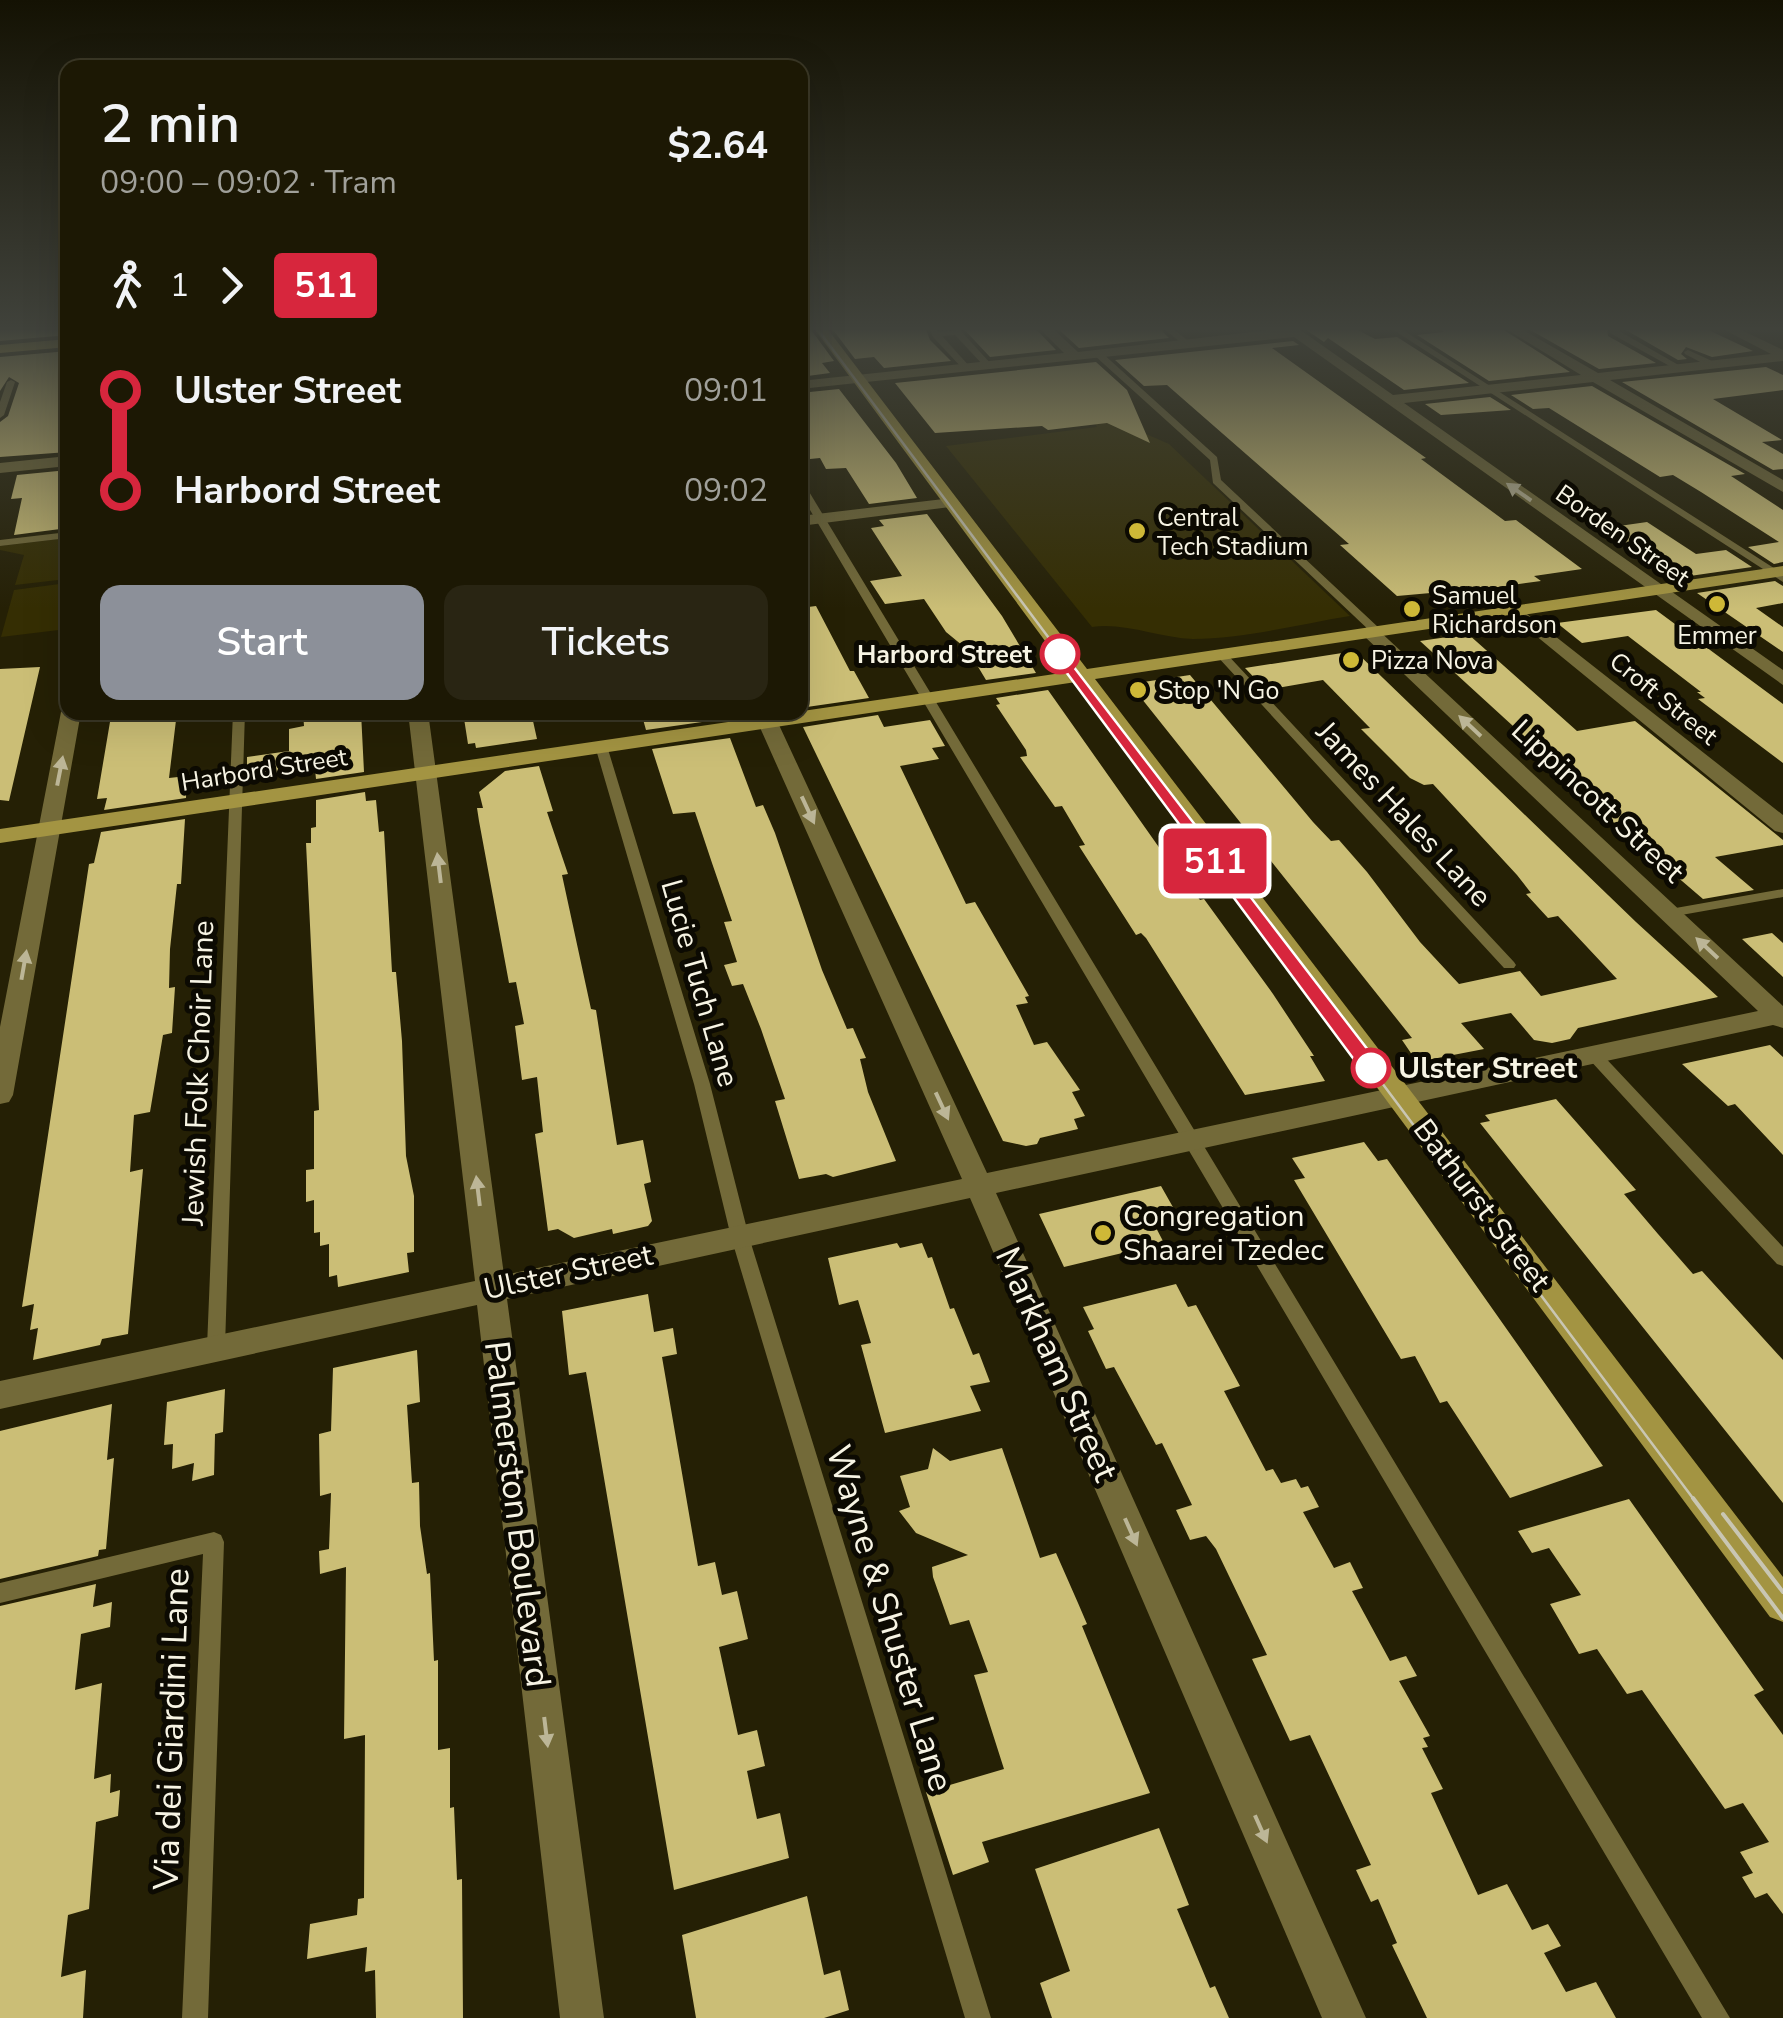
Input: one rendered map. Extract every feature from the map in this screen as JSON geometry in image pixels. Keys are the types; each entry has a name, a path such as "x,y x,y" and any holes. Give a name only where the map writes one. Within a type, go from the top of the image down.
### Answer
{"main road":[{"name":"Bathurst Street","path":"890,421 1783,1605"},
{"name":"Harbord Street","path":"808,712 1780,574"},
{"name":"Harbord Street","path":"0,836 601,746 748,720"}],"street":[{"name":"Borden Street","path":"1420,421 1783,679"},
{"path":"1670,421 1783,488"},
{"path":"0,468 60,462"},
{"path":"809,520 952,503"},
{"name":"Croft Street","path":"1514,609 1783,826"},
{"name":"Lippincott Street","path":"1372,630 1781,1016"},
{"path":"0,1095 69,720"},
{"name":"Palmerston Boulevard","path":"419,720 582,2018"},
{"name":"Markham Street","path":"766,720 979,1186 1344,2018"},
{"name":"Ulster Street","path":"0,1394 1781,1016"}],"lane":[{"path":"1171,421 1214,459 1216,481 1372,630"},
{"path":"1539,421 1780,574"},
{"path":"809,520 927,697 1717,2018"},
{"path":"0,543 60,536"},
{"name":"James Hales Lane","path":"1220,653 1510,965"},
{"name":"Jewish Folk Choir Lane","path":"216,1348 239,720"},
{"name":"Lucie Tuch Lane","path":"601,746 702,1084 740,1237"},
{"path":"1670,913 1783,893"},
{"path":"1593,1054 1783,1260"},
{"name":"Wayne & Shuster Lane","path":"740,1237 978,2018"},
{"name":"Via dei Giardini Lane","path":"0,1593 214,1542 194,2018"}],"shaded area":[{"name":"Central Tech Stadium","path":"1117,421 1169,444 1350,616 1252,634 1193,639 1092,627 946,446 1097,427 1094,422"},
{"path":"60,539 60,580 15,585 24,555 0,550 0,546"},
{"path":"60,584 60,630 1,637 14,590"}],"building":[{"path":"60,421 60,453 0,457 0,422"},
{"path":"808,421 864,421 917,498 869,504 846,468 826,469 820,458 808,459"},
{"path":"926,421 1141,421 1150,443 1107,423 1048,430 1042,426 935,433"},
{"path":"1208,421 1374,421 1505,521 1516,520 1582,569 1534,576 1541,581 1397,596 1340,545 1349,544"},
{"path":"1570,421 1653,421 1745,474 1731,476 1783,510 1783,562 1774,564 1748,547 1779,542 1673,475 1660,477"},
{"path":"1689,421 1750,421 1782,440 1762,442 1783,454 1783,469 1773,470"},
{"path":"60,471 60,529 14,535 22,498 11,499 17,475"},
{"path":"927,514 1002,616 1036,673 986,680 968,650 946,632 924,599 885,604 870,581 902,576 871,528 884,526 879,520"},
{"path":"1647,522 1696,554 1726,550 1752,567 1676,578 1605,528"},
{"path":"1775,581 1783,586 1783,603 1756,608 1783,627 1783,652 1697,593"},
{"path":"816,606 869,698 808,707 808,607"},
{"path":"1656,610 1783,704 1783,763 1698,699 1705,698 1697,692 1701,692 1628,636 1582,643 1557,623"},
{"path":"1468,634 1577,731 1635,721 1783,840 1783,845 1715,857 1754,890 1703,899 1605,815 1581,790 1592,788 1536,736 1525,737 1420,641"},
{"path":"1355,651 1718,997 1578,1028 1570,1039 1552,1043 1534,1040 1511,1013 1461,1023 1484,1049 1417,1062 1402,1040 1412,1038 1130,684 1190,675 1313,822 1331,841 1339,840 1367,872 1420,942 1459,984 1520,971 1541,996 1617,979 1558,916 1548,918 1526,894 1531,893 1517,875 1433,784 1424,785 1410,778 1361,729 1370,728 1323,680 1266,690 1245,668"},
{"path":"40,667 9,801 0,800 0,669"},
{"path":"1048,690 1163,853 1200,900 1204,899 1273,994 1314,1056 1310,1056 1325,1081 1245,1095 1146,938 1141,933 1136,935 1079,846 1085,845 1062,806 1055,807 1020,757 1027,756 1026,750 996,705 1000,704 996,698"},
{"path":"878,715 884,727 930,720 945,746 932,748 939,759 900,766 966,904 975,902 1029,996 1025,997 1028,1003 1016,1005 1034,1045 1047,1042 1080,1090 1072,1092 1085,1116 1074,1119 1078,1129 1040,1138 1037,1144 1026,1146 1003,1141 803,727"},
{"path":"110,720 176,720 169,778 187,776 186,798 104,810 107,798 97,799"},
{"path":"304,720 361,720 364,772 316,779 315,769 247,778 247,757 289,751 289,729 304,726"},
{"path":"464,720 533,720 537,739 476,748 475,743 468,744"},
{"path":"643,720 716,720 646,730"},
{"path":"730,738 756,807 763,805 775,833 822,970 847,1029 853,1028 866,1058 860,1059 868,1092 896,1161 833,1177 826,1174 799,1179 775,1101 785,1099 761,1029 743,984 732,986 724,965 737,962 724,922 732,921 695,812 673,814 652,749"},
{"path":"539,766 553,811 547,812 568,874 562,875 591,1009 596,1010 617,1145 643,1140 651,1182 644,1184 652,1221 648,1226 613,1234 612,1229 574,1238 558,1229 548,1231 535,1134 543,1132 537,1077 522,1080 515,1026 524,1024 516,982 509,983 479,821 477,808 483,808 479,792 505,771"},
{"path":"365,792 366,801 376,800 379,832 384,831 392,972 396,972 402,1041 406,1156 414,1196 414,1252 407,1253 409,1272 338,1287 337,1275 329,1277 329,1244 320,1246 320,1232 314,1233 314,1200 306,1202 306,1170 314,1169 314,1111 319,1110 306,843 311,843 311,828 316,827 316,800"},
{"path":"185,819 181,884 177,884 170,949 169,988 175,987 172,1033 163,1035 150,1112 134,1115 130,1172 143,1169 128,1334 102,1339 100,1345 33,1360 38,1328 30,1330 34,1304 22,1307 89,864 94,863 101,832"},
{"path":"1772,933 1783,943 1783,977 1742,939"},
{"path":"1770,1045 1783,1057 1783,1155 1735,1104 1728,1106 1682,1064"},
{"path":"1556,1099 1636,1190 1624,1194 1658,1234 1693,1274 1702,1271 1783,1360 1783,1503 1480,1123 1490,1121 1485,1115"},
{"path":"1364,1142 1378,1161 1387,1159 1603,1466 1510,1498 1447,1401 1440,1403 1415,1356 1401,1359 1294,1180 1305,1178 1292,1158"},
{"name":"Congregation Shaarei Tzedec","path":"1161,1186 1178,1216 1153,1222 1164,1243 1064,1267 1039,1214"},
{"path":"897,1243 900,1248 922,1243 928,1258 932,1257 950,1309 954,1308 973,1355 979,1353 990,1382 970,1386 981,1411 885,1433 861,1345 871,1343 858,1300 839,1305 828,1258"},
{"path":"1176,1284 1188,1307 1196,1305 1240,1386 1224,1391 1266,1471 1273,1469 1281,1483 1296,1479 1301,1488 1308,1486 1319,1507 1303,1512 1334,1568 1350,1562 1363,1588 1352,1591 1390,1661 1406,1656 1417,1676 1399,1681 1430,1736 1423,1738 1428,1747 1422,1748 1443,1789 1431,1793 1478,1895 1507,1884 1532,1930 1548,1924 1561,1946 1544,1953 1566,1992 1596,1982 1616,2018 1427,2018 1392,1945 1397,1943 1378,1899 1371,1902 1356,1870 1371,1865 1310,1735 1290,1741 1252,1659 1267,1655 1216,1549 1206,1536 1190,1540 1176,1510 1192,1505 1162,1443 1156,1445 1114,1367 1106,1369 1088,1331 1094,1329 1083,1307"},
{"path":"648,1294 654,1332 673,1328 677,1354 662,1357 698,1566 715,1562 722,1595 737,1591 748,1639 719,1647 738,1735 757,1730 765,1766 747,1771 757,1819 780,1813 789,1858 674,1890 586,1372 569,1375 562,1311"},
{"path":"417,1350 420,1402 407,1405 412,1483 419,1482 420,1526 427,1574 430,1573 434,1661 438,1660 438,1750 450,1748 450,1808 454,1807 457,1880 462,1879 463,2018 376,2018 375,1970 365,1972 367,1947 307,1959 310,1924 357,1915 358,1899 364,1898 365,1735 344,1739 346,1567 320,1574 319,1551 329,1549 331,1493 320,1496 319,1434 331,1431 333,1368"},
{"path":"225,1389 223,1432 215,1434 214,1475 192,1481 194,1463 172,1469 173,1444 164,1445 167,1402"},
{"path":"112,1404 107,1460 114,1458 106,1549 99,1550 98,1556 0,1579 0,1431"},
{"path":"933,1448 950,1461 1002,1448 1040,1558 1056,1553 1078,1603 1087,1624 1082,1626 1150,1793 982,1842 989,1862 953,1875 926,1792 1004,1769 974,1675 988,1672 969,1620 950,1625 933,1577 932,1567 968,1555 916,1533 899,1511 910,1507 900,1476 928,1469"},
{"path":"1629,1499 1764,1690 1754,1695 1783,1735 1783,1914 1767,1893 1755,1898 1742,1877 1753,1873 1740,1852 1769,1842 1743,1803 1725,1809 1642,1690 1627,1694 1597,1649 1579,1654 1550,1604 1581,1595 1549,1548 1532,1553 1518,1531"},
{"path":"96,1584 93,1607 112,1602 110,1627 81,1634 75,1690 102,1683 94,1779 111,1774 110,1793 120,1790 118,1816 96,1822 89,1909 68,1915 61,1977 86,1970 83,2018 0,2018 0,1606"},
{"path":"1159,1828 1189,1905 1177,1909 1210,1988 1215,1986 1229,2018 1052,2018 1040,1983 1070,1971 1035,1869"},
{"path":"807,1896 824,1975 840,1970 849,2010 824,2018 696,2018 682,1935"}],"tram line":[{"path":"887,421 1695,1501"},
{"name":"511","path":"1060,654 1371,1068"},
{"path":"1693,1498 1783,1618"},
{"path":"1723,1514 1783,1592"}],"place":[{"name":"Central Tech Stadium","path":"1137,531"},
{"name":"Emmer","path":"1717,604"},
{"name":"Samuel Richardson","path":"1412,609"},
{"name":"Harbord Street","path":"1060,654"},
{"name":"Pizza Nova","path":"1351,660"},
{"name":"Stop 'N Go","path":"1138,690"},
{"name":"Ulster Street","path":"1371,1068"},
{"name":"Congregation Shaarei Tzedec","path":"1103,1233"}]}
